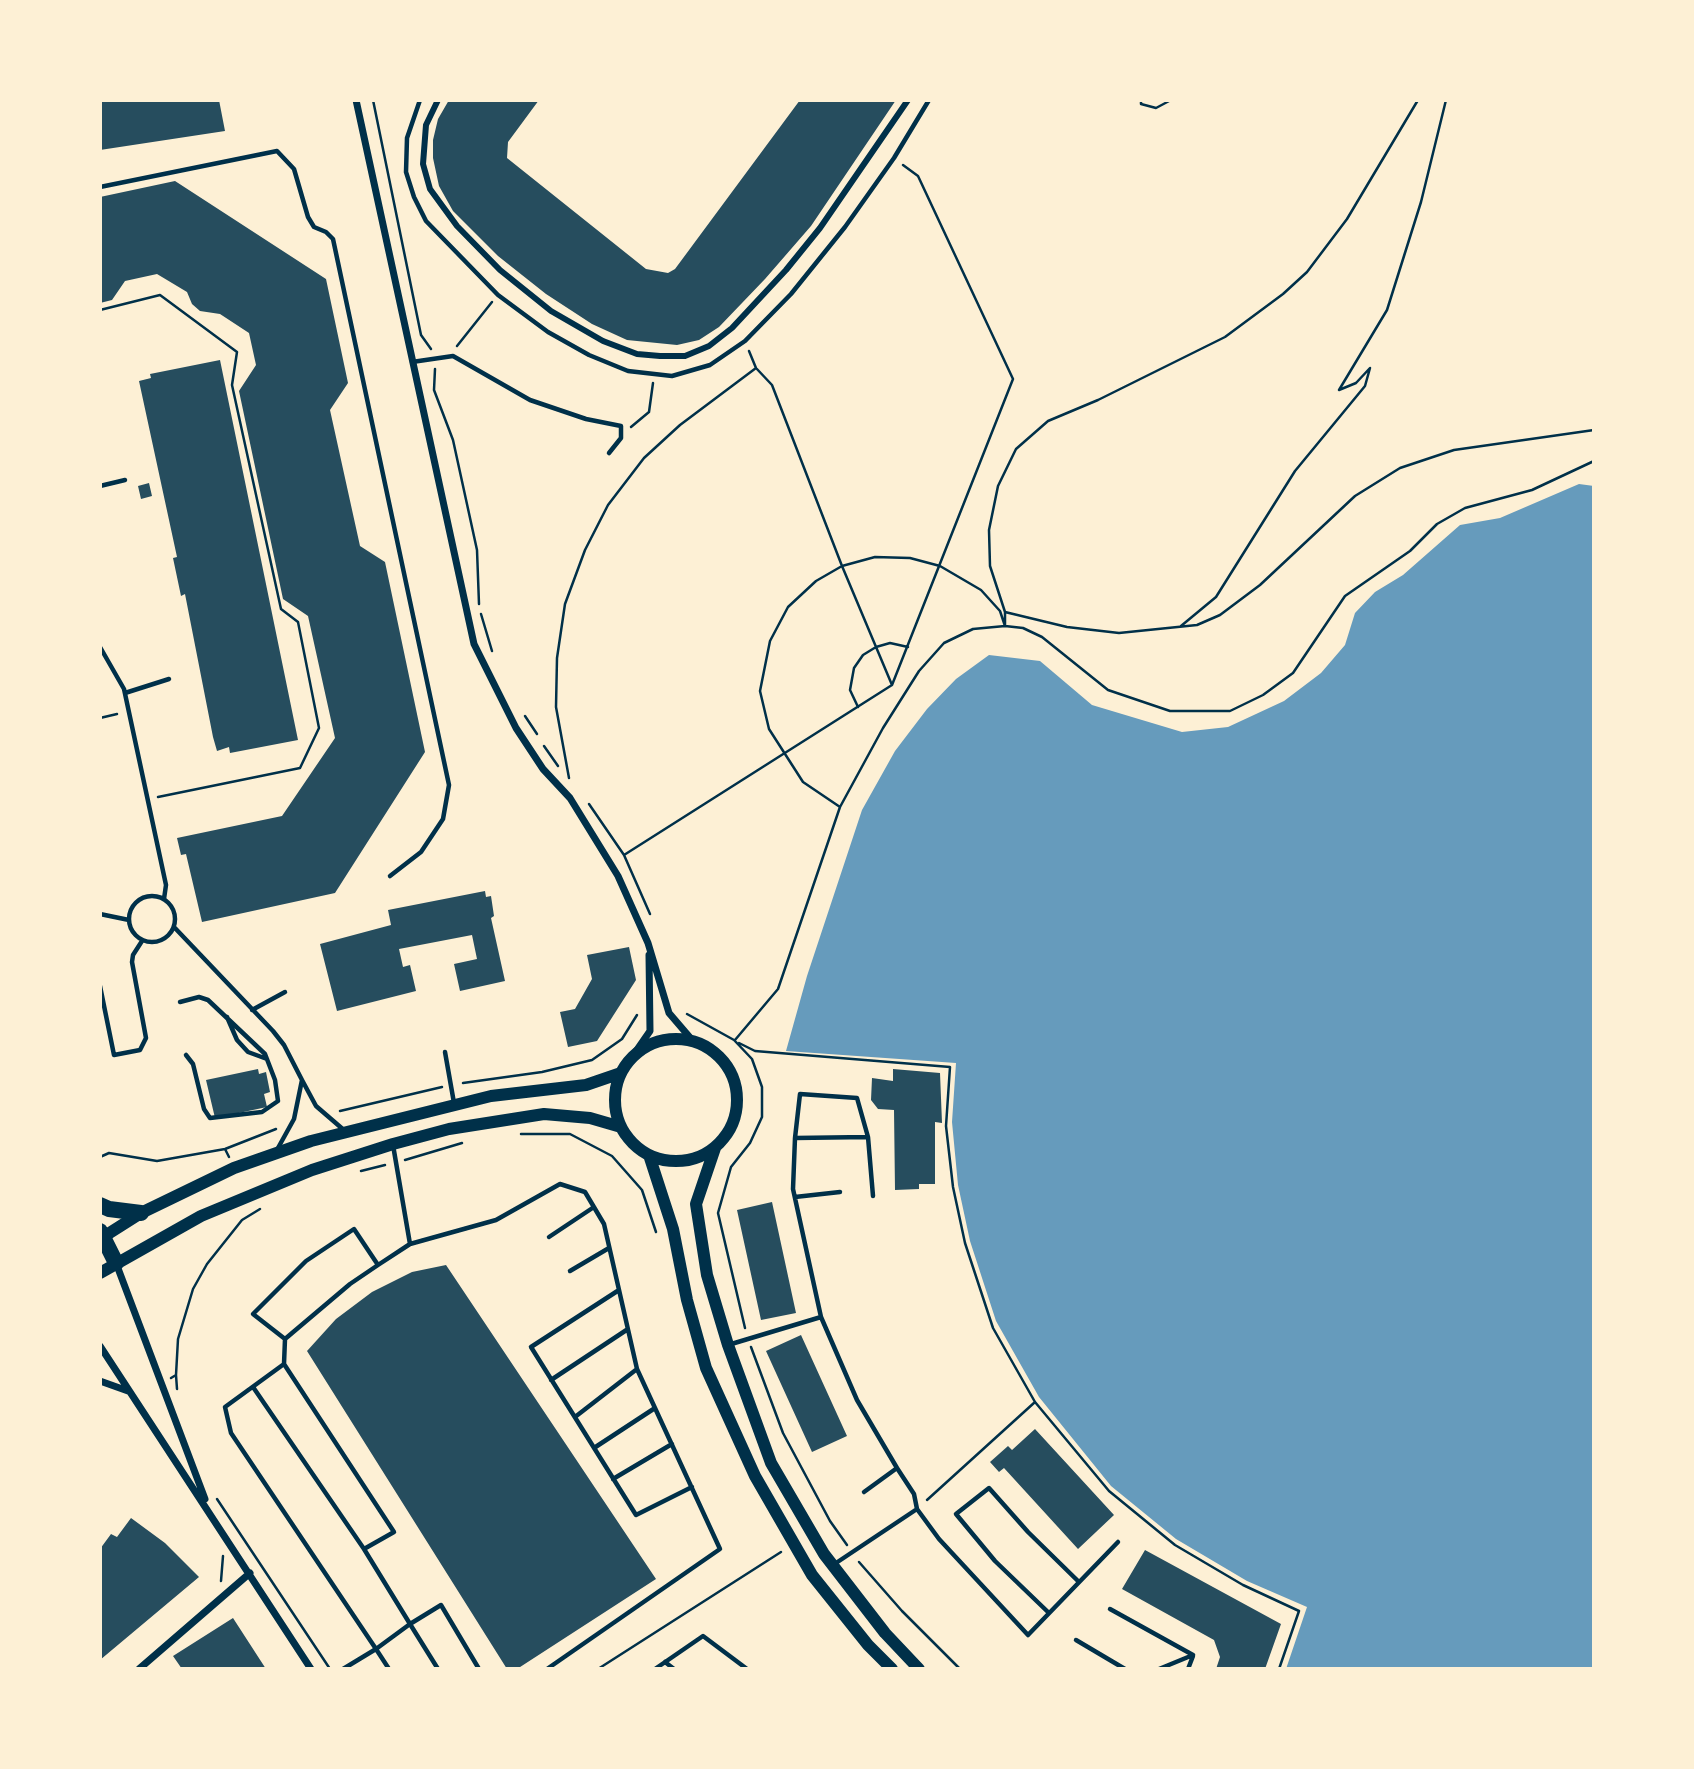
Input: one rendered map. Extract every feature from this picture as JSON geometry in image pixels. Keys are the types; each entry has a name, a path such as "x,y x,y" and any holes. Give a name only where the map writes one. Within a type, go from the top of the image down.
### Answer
{"highway":[{"path":"100,1205 109,1209 141,1213"},
{"path":"101,1235 116,1263"}],"street":[{"path":"356,100 474,644 516,728 593,831 618,876 648,943 669,1013 694,1041 723,1060 737,1089 737,1110 732,1125 715,1148 696,1204 707,1275 727,1345 771,1463 812,1533 885,1633 919,1669"},
{"path":"438,100 426,125 423,164 430,189 457,226 500,270 551,311 603,341 637,354 660,356 685,356 709,346 732,328 820,228 908,100"},
{"path":"648,943 650,1031 621,1073 615,1100 621,1127 632,1142 649,1155 673,1162 697,1158 715,1148"},
{"path":"632,1057 650,1045 664,1040 694,1041"},
{"path":"101,1235 234,1168 273,1154 455,1104 491,1096 586,1085 621,1073"},
{"path":"100,1273 201,1216 312,1170 393,1144 449,1129 544,1114 590,1118 621,1127"},
{"path":"649,1155 673,1229 687,1300 706,1367 755,1476 812,1575 884,1667"},
{"path":"116,1263 209,1510"},
{"path":"100,1346 168,1455 209,1510 311,1669"},
{"path":"100,1381 129,1392"},
{"path":"139,1669 250,1573"}],"lane":[{"path":"420,100 407,138 407,172 414,197 426,221 498,295 548,332 589,355 628,371 672,376 710,366 745,341 791,294 845,227 894,158 929,100"},
{"path":"100,187 277,150 294,169 308,217 314,227 326,232 333,239 449,785 443,819 421,852 390,876"},
{"path":"412,362 453,356 530,400 586,419 613,422 621,426 623,432 609,453"},
{"path":"100,486 125,480"},
{"path":"100,647 117,672 125,693 166,885 164,898"},
{"path":"125,693 169,679"},
{"path":"151,895 164,898 175,913 174,927 163,940 142,941 130,928 128,920 137,900 151,895"},
{"path":"100,914 128,920"},
{"path":"174,927 284,1045 316,1106 346,1132"},
{"path":"100,986 114,1055 140,1050 146,1038 132,962 133,955 142,941"},
{"path":"252,1010 285,992"},
{"path":"180,1002 202,998 227,1016 269,1059 277,1102 262,1112 215,1119 204,1109 193,1064 186,1055"},
{"path":"227,1016 235,1037 243,1046 255,1055 269,1059"},
{"path":"445,1052 455,1104"},
{"path":"273,1154 289,1132 302,1080"},
{"path":"873,1196 867,1137 858,1098 800,1094 795,1138 795,1197 821,1317 857,1401 914,1494 917,1509 946,1548 1028,1635 1118,1542"},
{"path":"795,1138 867,1137"},
{"path":"393,1144 410,1244"},
{"path":"364,1549 394,1532 284,1364 285,1339 350,1284 410,1244 496,1220 560,1184 585,1192 604,1224 637,1369 720,1549 547,1669"},
{"path":"795,1197 840,1192"},
{"path":"549,1237 594,1207"},
{"path":"285,1339 253,1314 306,1261 354,1229 378,1265"},
{"path":"570,1271 609,1248"},
{"path":"619,1290 531,1347 636,1515 692,1487"},
{"path":"727,1345 821,1317"},
{"path":"551,1380 628,1329"},
{"path":"284,1364 225,1407 231,1433 389,1669"},
{"path":"575,1418 637,1369"},
{"path":"253,1387 364,1549 438,1669"},
{"path":"594,1448 655,1408"},
{"path":"613,1479 672,1444"},
{"path":"864,1492 897,1468"},
{"path":"1049,1613 995,1561 956,1514 989,1488 1079,1582"},
{"path":"833,1565 917,1509"},
{"path":"343,1669 441,1605 479,1669"},
{"path":"1110,1609 1193,1655"},
{"path":"655,1669 703,1636 747,1669"},
{"path":"1076,1640 1125,1669"},
{"path":"1159,1669 1193,1655"},
{"path":"1188,1669 1193,1655"},
{"path":"665,1662 674,1669"}],"path":[{"path":"373,100 421,335 430,345 436,374 434,390 453,440 477,550 479,606 493,653"},
{"path":"1141,100 1141,104 1156,108 1171,100"},
{"path":"1005,626 1005,612 990,566 989,530 999,486 1016,449 1048,421 1098,400 1225,337 1283,294 1307,272 1347,219 1418,100"},
{"path":"1178,628 1216,597 1295,471 1365,386 1370,368 1356,383 1339,390 1387,310 1421,202 1446,100"},
{"path":"624,855 892,685 1013,379 918,176 894,158"},
{"path":"100,310 160,295 237,352 232,385 255,491 281,609 298,622 319,728 300,768 148,800"},
{"path":"453,356 457,345 498,295"},
{"path":"522,710 570,782 556,707 557,658 565,604 585,550 608,505 644,458 680,425 756,368 772,385 842,566 892,685"},
{"path":"623,432 649,412 654,374"},
{"path":"1005,612 1067,627 1119,633 1197,625 1220,615 1260,584 1354,496 1400,468 1454,450 1594,430"},
{"path":"1279,1669 1299,1611 1243,1585 1175,1545 1108,1491 1035,1402 993,1328 965,1243 953,1187 946,1126 950,1067 755,1051 734,1040 778,989 839,807 919,671 944,643 973,629 1005,626 1023,628 1042,637 1108,690 1170,711 1230,710 1264,695 1293,673 1345,596 1410,551 1437,524 1465,509 1531,490 1594,461"},
{"path":"839,807 803,782 783,755 769,729 760,691 770,641 788,607 816,581 842,566 875,557 910,558 940,566 981,590 1000,611 1005,626"},
{"path":"858,707 850,690 852,675 863,655 890,643 908,647"},
{"path":"100,718 128,712"},
{"path":"585,799 624,855 653,921"},
{"path":"520,1134 570,1134 612,1156 642,1190 656,1231"},
{"path":"352,1173 466,1142"},
{"path":"100,1157 109,1153 157,1161 225,1149 234,1168"},
{"path":"179,1401 176,1375 178,1339 194,1289 207,1264 242,1220 263,1207"},
{"path":"161,1384 176,1375"},
{"path":"917,1509 1035,1402"},
{"path":"216,1497 330,1669"},
{"path":"812,1533 830,1521"},
{"path":"598,1669 794,1544"},
{"path":"219,1584 223,1577 223,1555"}],"water":[{"path":"1579,484 1594,486 1594,1669 1286,1669 1307,1607 1247,1581 1176,1539 1111,1486 1039,1397 996,1321 970,1241 958,1185 952,1122 956,1063 786,1051 807,976 862,810 895,751 927,709 956,679 989,655 1040,661 1092,705 1182,732 1228,727 1284,701 1321,673 1345,645 1355,613 1375,592 1403,575 1460,525 1500,518"}],"building":[{"path":"100,100 219,100 225,131 100,150"},
{"path":"449,100 539,100 508,142 507,158 646,269 668,273 675,269 800,100 896,100 811,226 765,279 719,327 699,340 677,345 627,340 592,324 546,294 498,256 453,211 439,186 433,158 433,140 438,119"},
{"path":"175,181 326,279 348,383 330,410 360,546 385,562 425,752 335,893 202,922 186,854 181,855 177,838 282,816 335,738 308,616 283,599 239,391 256,365 249,333 220,314 200,311 192,304 187,292 157,274 125,281 112,300 100,303 100,197"},
{"path":"220,360 298,740 230,753 229,747 217,751 213,737 185,594 181,596 173,558 177,557 139,381 151,378 150,374"},
{"path":"149,483 152,496 141,499 138,486"},
{"path":"485,891 486,897 491,896 494,916 491,918 505,981 460,991 454,964 477,959 472,935 399,949 403,967 410,965 416,991 337,1011 320,944 391,925 388,910"},
{"path":"629,947 636,980 597,1041 568,1047 560,1012 575,1009 592,979 587,955"},
{"path":"258,1069 259,1074 266,1072 270,1092 264,1094 267,1107 215,1118 206,1080"},
{"path":"893,1069 940,1073 942,1123 935,1122 935,1184 919,1184 919,1189 895,1190 894,1110 878,1109 871,1100 872,1078 893,1081"},
{"path":"772,1202 796,1313 761,1320 737,1210"},
{"path":"446,1265 656,1579 517,1669 507,1669 307,1351 336,1319 372,1292 412,1272"},
{"path":"801,1335 847,1436 812,1452 766,1351"},
{"path":"1035,1429 1114,1515 1078,1549 1004,1468 999,1472 990,1462 1008,1446 1012,1450"},
{"path":"131,1518 165,1543 199,1577 100,1660 100,1549 111,1534 117,1537"},
{"path":"1145,1550 1281,1624 1265,1669 1216,1669 1220,1657 1214,1640 1122,1589"},
{"path":"233,1618 266,1669 182,1669 173,1656"}]}
